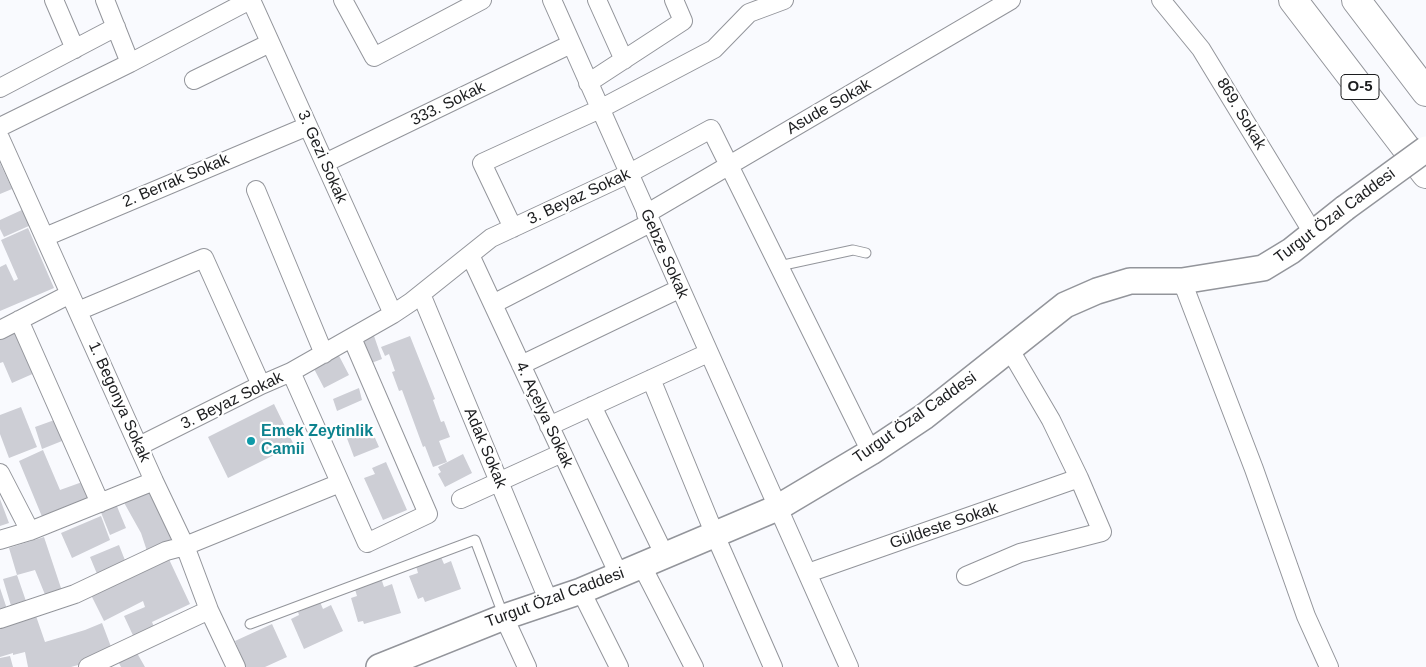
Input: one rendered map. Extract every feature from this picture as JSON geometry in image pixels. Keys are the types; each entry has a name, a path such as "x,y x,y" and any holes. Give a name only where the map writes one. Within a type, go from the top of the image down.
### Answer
{"highway":[{"name":"O-5","path":"1293,0 1426,174"},
{"path":"1356,0 1426,92"}],"street":[{"path":"54,0 75,49"},
{"path":"106,0 130,63"},
{"path":"0,127 130,63 251,0"},
{"name":"3. Gezi Sokak","path":"251,0 393,314"},
{"path":"343,0 374,57 482,0"},
{"name":"Gebze Sokak","path":"552,0 679,289 849,667"},
{"path":"597,0 624,60"},
{"path":"588,83 683,21 674,0"},
{"path":"513,228 482,163 600,109 714,49 747,7 784,0"},
{"name":"Asude Sokak","path":"493,304 648,219 729,165 1012,0"},
{"name":"869. Sokak","path":"1160,0 1201,49 1313,233"},
{"path":"0,88 116,27"},
{"path":"194,80 270,43"},
{"name":"333. Sokak","path":"325,164 571,44"},
{"name":"2. Berrak Sokak","path":"45,236 308,126"},
{"name":"3. Beyaz Sokak","path":"139,446 291,372 393,314 491,238 628,174 711,129 871,452"},
{"name":"1. Begonya Sokak","path":"2,145 185,546 210,610 236,667"},
{"name":"Turgut Özal Caddesi","path":"386,666 504,617 581,592 777,508 871,452 925,416 1065,305 1097,291 1130,281 1182,280 1263,268 1291,251 1345,208 1426,149"},
{"path":"256,190 324,354"},
{"name":"4. Açelya Sokak","path":"470,255 619,575"},
{"path":"78,311 204,258 261,386"},
{"path":"1182,280 1254,469 1306,616 1329,667"},
{"path":"521,365 679,289"},
{"path":"70,294 6,324 100,503"},
{"name":"Adak Sokak","path":"421,294 549,602"},
{"path":"291,372 366,543 428,514 352,338"},
{"path":"966,576 1020,553 1102,532 1051,420 1010,350"},
{"path":"549,426 708,353"},
{"path":"651,379 715,535 773,667"},
{"path":"592,406 665,556"},
{"path":"461,500 562,453"},
{"path":"0,473 30,531"},
{"name":"Güldeste Sokak","path":"808,573 1079,478"},
{"path":"0,540 30,531 154,481"},
{"path":"0,619 75,594 166,551 185,546 340,483"},
{"path":"642,566 694,667"},
{"path":"581,592 619,667"},
{"path":"88,667 210,610"},
{"path":"504,617 527,667"}],"lane":[{"path":"779,266 853,250 866,253"},
{"path":"250,624 474,540 504,617"}],"building":[{"path":"0,163 12,189 0,194"},
{"path":"24,209 31,225 4,237 0,229 0,220"},
{"path":"28,228 54,288 0,311 0,267 6,264 14,281 18,279 1,240"},
{"path":"20,327 37,372 12,383 3,362 0,363 0,336"},
{"path":"373,333 382,359 366,365 357,339"},
{"path":"410,336 435,399 433,400 441,422 444,421 450,437 439,441 447,462 433,467 425,446 423,447 402,390 399,391 392,372 395,371 389,354 385,356 381,347"},
{"path":"337,352 349,375 324,388 312,365"},
{"path":"359,388 362,400 337,411 333,399"},
{"name":"Emek Zeytinlik Camii","path":"274,404 294,445 228,478 208,437"},
{"path":"21,407 37,447 9,458 0,434 0,415"},
{"path":"60,418 67,439 42,449 35,427"},
{"path":"368,422 379,447 354,457 345,433"},
{"path":"43,450 60,490 85,481 92,501 43,519 19,461"},
{"path":"463,454 472,473 445,487 438,474 441,472 438,467"},
{"path":"386,462 407,510 383,520 364,478 375,474 372,468"},
{"path":"155,486 178,536 148,554 141,533 122,499"},
{"path":"0,499 9,523 0,526"},
{"path":"116,504 126,528 110,535 100,510"},
{"path":"101,516 110,540 72,558 61,533"},
{"path":"44,537 62,591 46,597 35,570 17,575 9,548"},
{"path":"119,545 128,568 100,581 90,557"},
{"path":"167,555 190,604 152,622 157,634 137,644 124,616 145,607 143,601 104,621 89,591"},
{"path":"441,557 444,564 451,561 461,589 425,602 423,597 418,599 409,576 418,573 416,566"},
{"path":"17,575 27,604 12,609 3,579"},
{"path":"381,578 384,587 392,584 401,613 364,624 363,621 358,622 351,598 357,596 354,586"},
{"path":"0,588 7,609 0,611"},
{"path":"320,602 323,609 331,605 343,631 304,649 291,619 299,615 298,612"},
{"path":"36,616 45,642 102,623 113,652 96,660 71,667 28,667 25,652 0,657 0,624"},
{"path":"272,624 287,657 265,667 246,667 235,641"},
{"path":"137,653 145,667 121,667 118,661"},
{"path":"10,656 13,667 0,667 0,658"}],"place":[{"name":"Emek Zeytinlik Camii","path":"251,441"}]}
